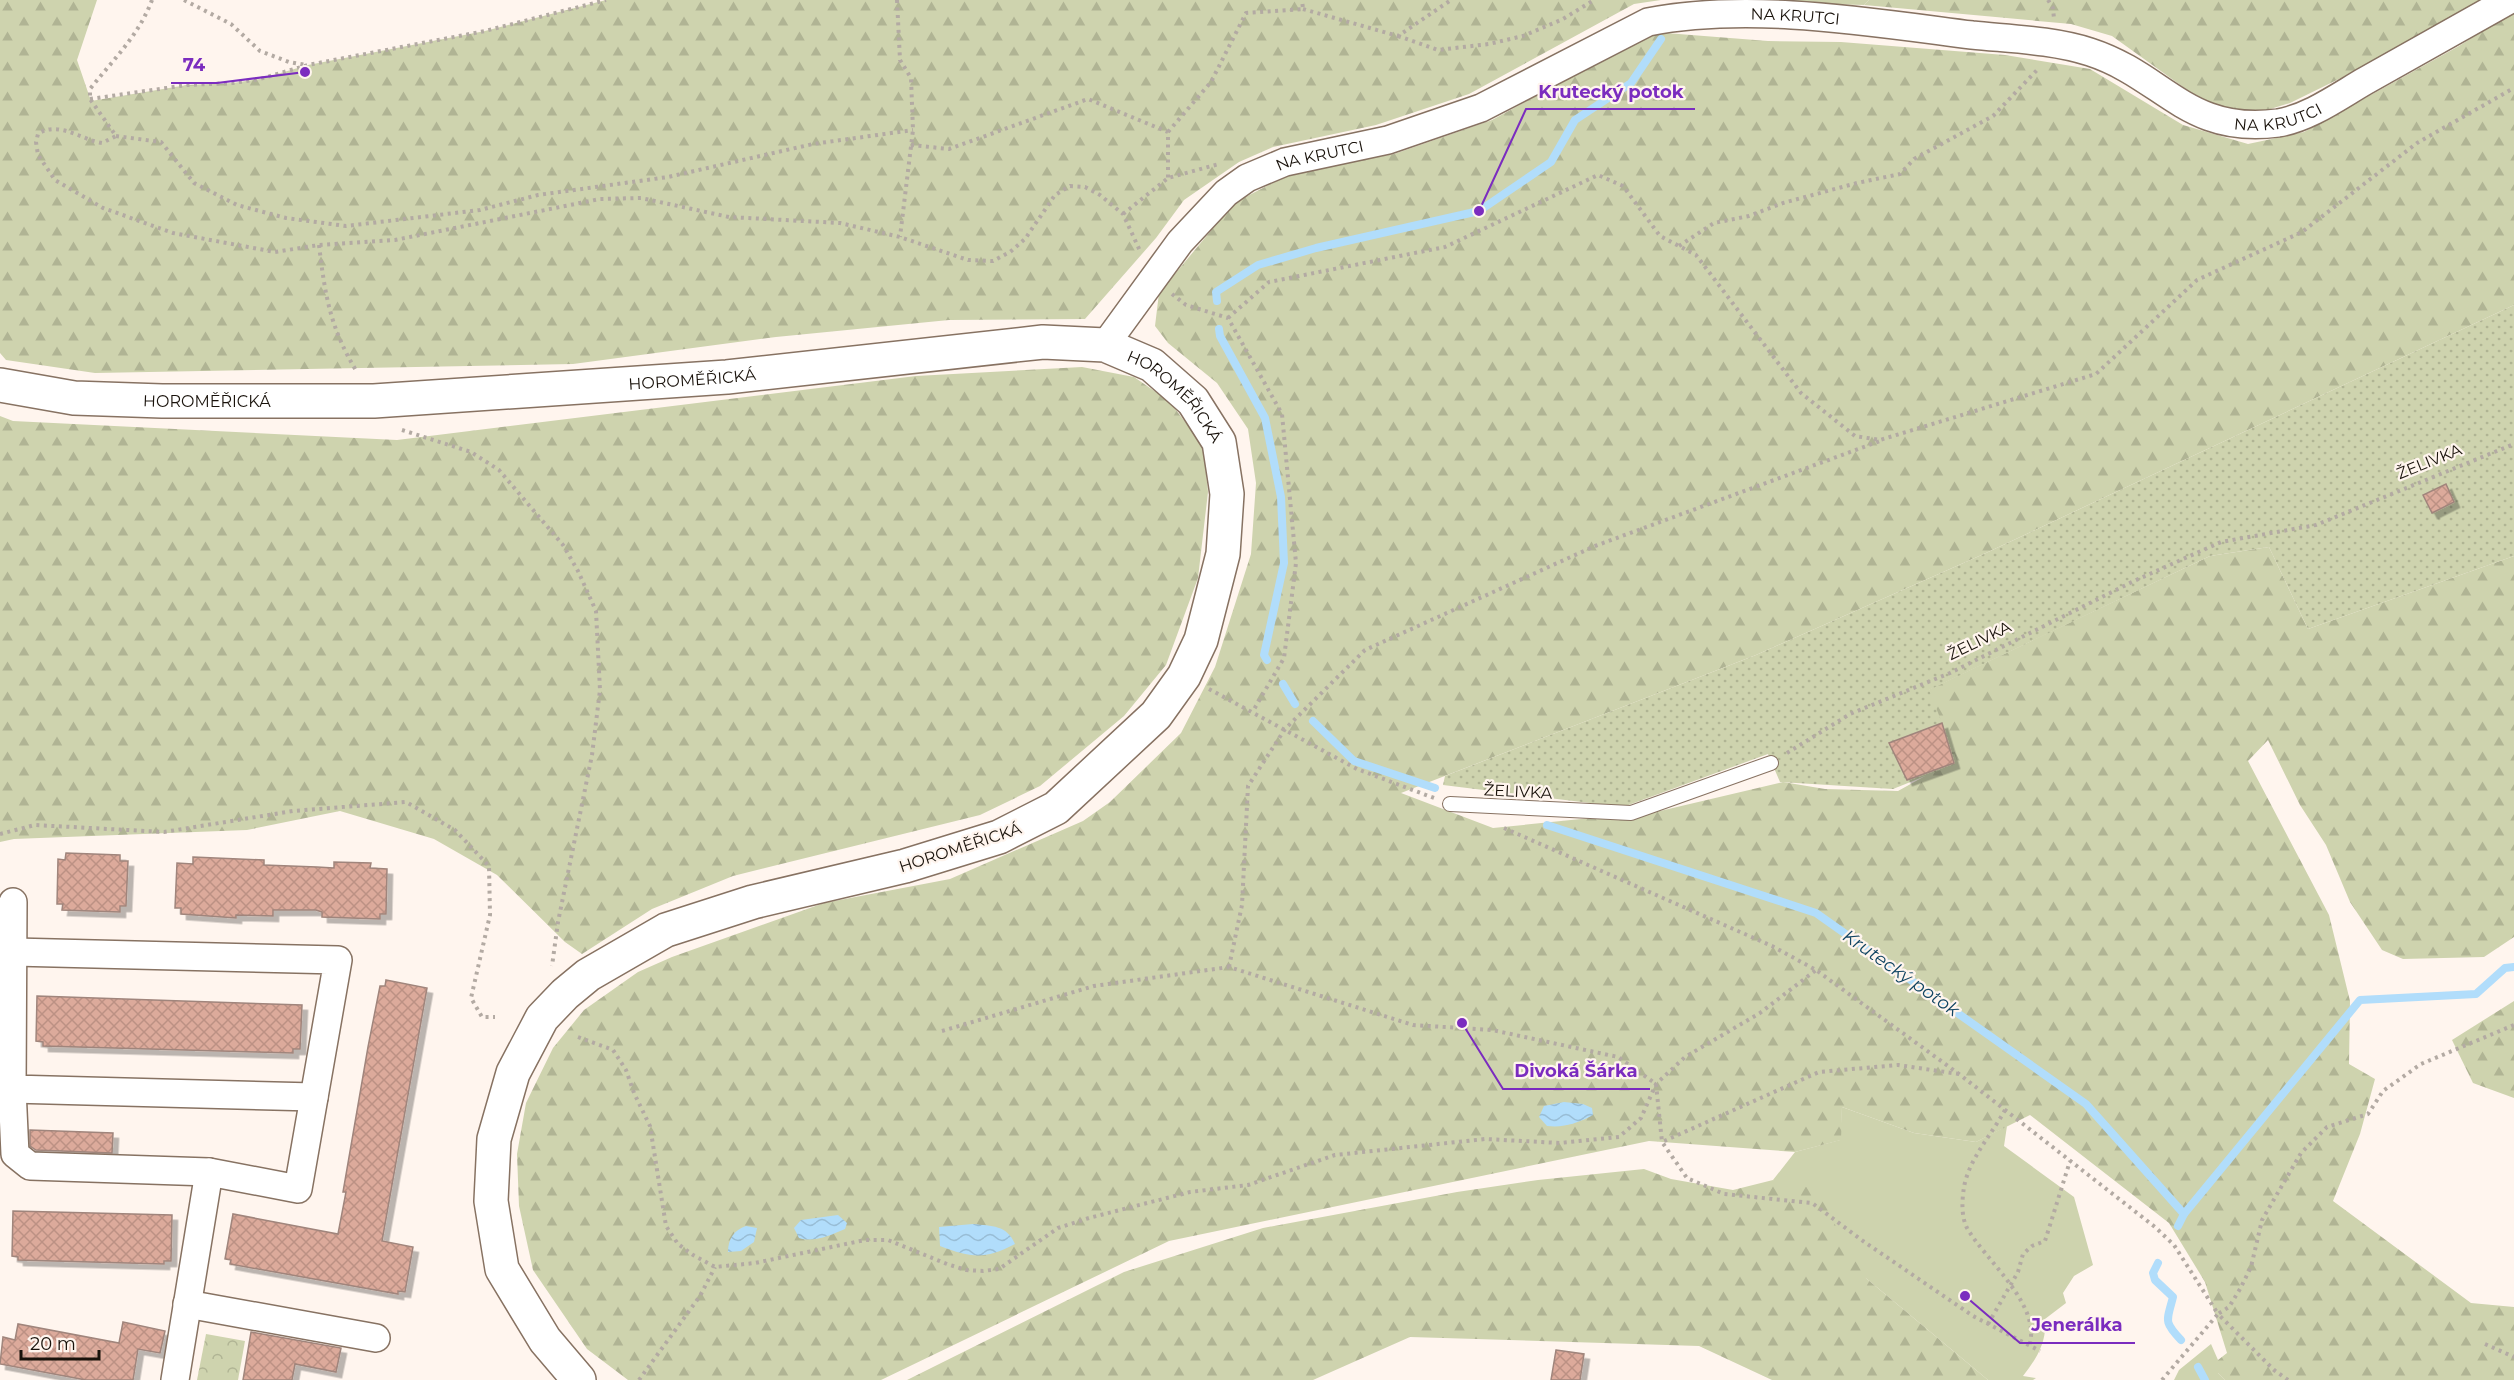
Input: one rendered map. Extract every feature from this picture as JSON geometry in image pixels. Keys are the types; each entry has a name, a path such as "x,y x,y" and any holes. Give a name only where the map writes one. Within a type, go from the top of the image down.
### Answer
{"main road":[{"name":"HOROMĚŘICKÁ","path":"0,385 74,398 173,401 374,401 727,377 1043,342 1105,345 1152,365 1192,401 1219,442 1227,494 1223,554 1201,640 1184,676 1148,723 1056,808 1024,827 999,837 905,866 753,902 666,930 588,975 565,993 542,1018 513,1073 495,1139 491,1201 502,1269 545,1340 579,1380"}],"street":[{"name":"NA KRUTCI","path":"1105,345 1152,277 1203,215 1247,178 1285,162 1388,140 1481,108 1648,21 1673,17 1736,14 1848,20 2055,45 2091,52 2110,60 2195,113 2236,124 2281,122 2319,107 2509,0"},
{"path":"13,902 12,1089 15,1154 30,1166 209,1172 298,1189 338,960 14,952"},
{"path":"12,1089 314,1097"},
{"path":"175,1380 209,1172"},
{"path":"187,1304 376,1338"}],"lane":[{"name":"ŽELIVKA","path":"1450,804 1631,813 1772,762"}],"path":[{"path":"116,136 90,99 90,89 128,45 146,16 152,0"},
{"path":"184,0 231,24 260,51 289,63 308,65"},
{"path":"90,99 187,85 242,82 308,65 485,31 606,0"},
{"path":"897,0 900,60 911,78 913,130 900,237"},
{"path":"1302,0 1303,9"},
{"path":"1398,36 1451,0"},
{"path":"1168,178 1168,132 1211,82 1246,13 1303,9 1438,50 1489,44 1523,36 1563,19 1594,0"},
{"path":"1679,246 1714,224 1749,216 1783,203 1857,183 1900,174 1914,159 1993,117 2032,77 2055,45"},
{"path":"1229,967 1242,905 1248,786 1285,729 1365,650 1594,546 1881,440 2096,374 2197,280 2302,232 2417,143 2514,88"},
{"path":"911,145 949,149 1088,99 1168,132"},
{"path":"913,130 813,144 668,177 538,195 480,210 346,226 286,218 237,205 194,183 161,142 116,136 102,143 59,129 45,129 38,134 36,142 38,155 55,180 103,208 153,226 227,245 275,252 319,245 395,240 600,199 641,198 729,217 840,223 900,237 968,260 993,261 1025,239 1055,195 1070,186 1085,187 1123,214 1152,277 1186,305 1228,318 1282,414 1296,563 1284,658 1252,711"},
{"path":"1123,214 1168,178 1227,161 1247,178"},
{"path":"1228,318 1269,282 1445,247 1598,175 1623,186 1660,236 1696,255 1801,393 1855,436 1881,440"},
{"path":"319,245 327,304 343,349 386,424 471,452 498,470 563,545 596,611 600,690 592,755 558,922 551,972 565,993"},
{"name":"ŽELIVKA","path":"1772,762 1850,714 1950,673 2134,580 2221,542 2316,525 2514,444"},
{"path":"1184,676 1357,769 1450,804"},
{"path":"0,834 35,825 164,832 293,811 406,802 455,830 489,866 490,915 471,998 482,1017 495,1017"},
{"path":"1493,823 1772,946 1816,970 1959,1074 2155,1227 2174,1245 2218,1314 2274,1370 2288,1380"},
{"path":"942,1031 1094,986 1229,967 1413,1025 1492,1030 1618,1057 1656,1084 1662,1142 1687,1178 1724,1194 1812,1203 1863,1241 1988,1324 2040,1351"},
{"path":"578,1037 613,1050 626,1070 650,1126 666,1226 678,1244 716,1267 755,1263 865,1240 888,1240 966,1270 999,1269 1058,1228 1190,1192 1248,1185 1335,1155 1485,1139 1560,1143 1619,1137 1641,1118 1656,1084 1685,1057 1760,1013 1816,970"},
{"path":"2162,1380 2218,1314 2229,1307 2250,1267 2262,1221 2301,1153 2327,1127 2368,1114 2383,1091 2421,1064 2514,1025"},
{"path":"1662,1142 1819,1072 1898,1065 1959,1074"},
{"path":"2005,1110 1976,1157 1965,1184 1962,1206 1966,1226 2028,1313 2033,1334 2029,1346"},
{"path":"1988,1324 2018,1272 2023,1254 2032,1246 2044,1241 2070,1161"},
{"path":"639,1380 700,1296 716,1267"},
{"path":"2486,1344 2514,1357"}],"green space":[{"path":"0,0 97,0 77,60 91,101 187,85 260,79 308,65 485,31 606,0 1661,0 1634,4 1469,94 1376,125 1273,147 1239,162 1184,200 1156,238 1085,319 949,320 776,337 573,364 95,373 6,360 0,353"},
{"path":"1794,0 1869,0 1864,5 1790,3"},
{"path":"1869,0 2480,0 2392,53 2290,103 2264,111 2228,109 2204,102 2112,36 2071,24 1864,5"},
{"path":"2514,11 2514,305 1986,553 1756,655 1401,793 1493,828 1660,811 1783,782 1825,789 1898,791 1925,776 1928,690 2210,556 2269,547 2308,629 2514,556 2514,937 2484,957 2403,959 2382,950 2350,902 2326,845 2300,805 2268,740 2248,761 2329,915 2350,1001 2349,1064 2375,1079 2360,1134 2333,1201 2471,1303 2514,1307 2514,1380 2225,1380 2218,1373 2218,1360 2227,1353 2205,1282 2169,1223 2030,1115 1976,1142 1914,1133 1842,1107 1841,1140 1795,1152 1649,1141 1169,1241 881,1380 628,1380 587,1349 533,1270 519,1206 517,1154 526,1103 553,1048 584,1010 638,972 672,957 824,903 950,879 1083,821 1110,802 1181,733 1215,667 1251,554 1256,483 1248,429 1217,383 1168,343 1155,326 1159,293 1234,203 1292,173 1394,154 1492,120 1653,32 1768,41 1841,42 2005,55 2090,69 2183,125 2248,144 2304,132 2459,46"},
{"path":"2514,305 2514,556 2308,629 2269,547 2210,556 1929,690 1958,763 1893,789 1780,782 1768,754 1623,807 1443,785 1445,776 1756,655 1986,553"},
{"path":"1082,367 1134,377 1169,401 1203,445 1208,492 1198,578 1166,665 1124,716 1040,786 980,815 733,876 652,909 582,954 565,942 497,875 434,839 340,811 247,830 14,839 0,842 0,416 13,421 397,440 916,376"},
{"path":"2514,1001 2514,1098 2473,1083 2452,1040"},
{"path":"1842,1107 1914,1133 1976,1142 2007,1126 2004,1146 2074,1197 2093,1265 2074,1276 2063,1293 2066,1303 2045,1319 2043,1342 2033,1363 2023,1376 2036,1378 2033,1380 1988,1380 1867,1279 1773,1180 1795,1152 1840,1140"},
{"path":"1644,1169 1671,1179 1733,1190 1773,1180 1816,1189 1833,1202 1830,1216 1867,1279 1988,1380 1772,1380 1699,1346 1410,1337 1313,1380 907,1380 1124,1272 1263,1228 1457,1192 1538,1180"},
{"path":"206,1334 245,1341 238,1380 197,1380"},
{"path":"2211,1344 2218,1360 2218,1373 2225,1380 2174,1380 2179,1370"}],"water":[{"path":"1564,1102 1583,1104 1592,1108 1593,1115 1571,1124 1547,1126 1539,1117 1544,1106"},
{"path":"838,1215 847,1223 845,1229 822,1238 811,1240 799,1238 794,1228 801,1220"},
{"path":"973,1224 993,1226 1003,1230 1008,1233 1015,1244 995,1253 978,1256 940,1246 939,1227"},
{"path":"746,1226 757,1228 754,1242 741,1251 728,1252 732,1236"}],"building":[{"path":"2446,484 2454,502 2432,513 2423,495"},
{"path":"1942,723 1954,763 1907,780 1889,743"},
{"path":"66,853 120,855 120,861 128,861 126,906 120,906 120,912 62,910 63,904 57,904 58,859 65,860"},
{"path":"193,857 264,860 264,865 334,868 334,862 371,863 370,868 387,869 386,914 380,914 380,919 322,917 322,912 316,910 273,910 273,916 236,915 236,918 181,914 181,908 175,908 177,863 193,864"},
{"path":"386,980 427,988 382,1241 413,1247 405,1292 398,1291 398,1294 230,1264 231,1260 225,1259 233,1214 338,1234 368,1047 380,986 385,986"},
{"path":"37,996 302,1005 300,1049 293,1049 293,1053 43,1046 43,1042 36,1041"},
{"path":"30,1130 113,1133 112,1153 36,1150 30,1146"},
{"path":"13,1211 172,1215 171,1261 164,1261 164,1264 18,1260 18,1257 12,1256"},
{"path":"123,1322 165,1331 160,1353 138,1349 133,1380 86,1380 0,1364 3,1337 15,1340 18,1324 119,1343"},
{"path":"251,1332 341,1348 336,1372 295,1364 292,1380 243,1380"},
{"path":"1556,1350 1584,1354 1580,1380 1551,1380"}],"waterway":[{"name":"Krutecký potok","path":"1217,301 1216,292 1258,265 1316,248 1479,211 1551,162 1575,120 1631,83 1661,39"},
{"name":"Krutecký potok","path":"1219,329 1220,336 1265,418 1281,497 1284,563 1264,655 1267,660"},
{"name":"Krutecký potok","path":"1283,684 1295,704"},
{"name":"Krutecký potok","path":"1313,721 1354,761 1435,788"},
{"name":"Krutecký potok","path":"1547,825 1816,913 2086,1104 2184,1214 2178,1226"},
{"path":"2184,1214 2360,1000 2476,994 2505,968 2514,967"},
{"name":"Krutecký potok","path":"2158,1263 2153,1273 2155,1280 2173,1297 2168,1320 2171,1329 2181,1340"},
{"name":"Krutecký potok","path":"2198,1367 2205,1380"}],"place":[{"name":"74","path":"305,72"},
{"name":"Krutecký potok","path":"1479,211"},
{"name":"Divoká Šárka","path":"1462,1023"},
{"name":"Jenerálka","path":"1965,1296"}]}
